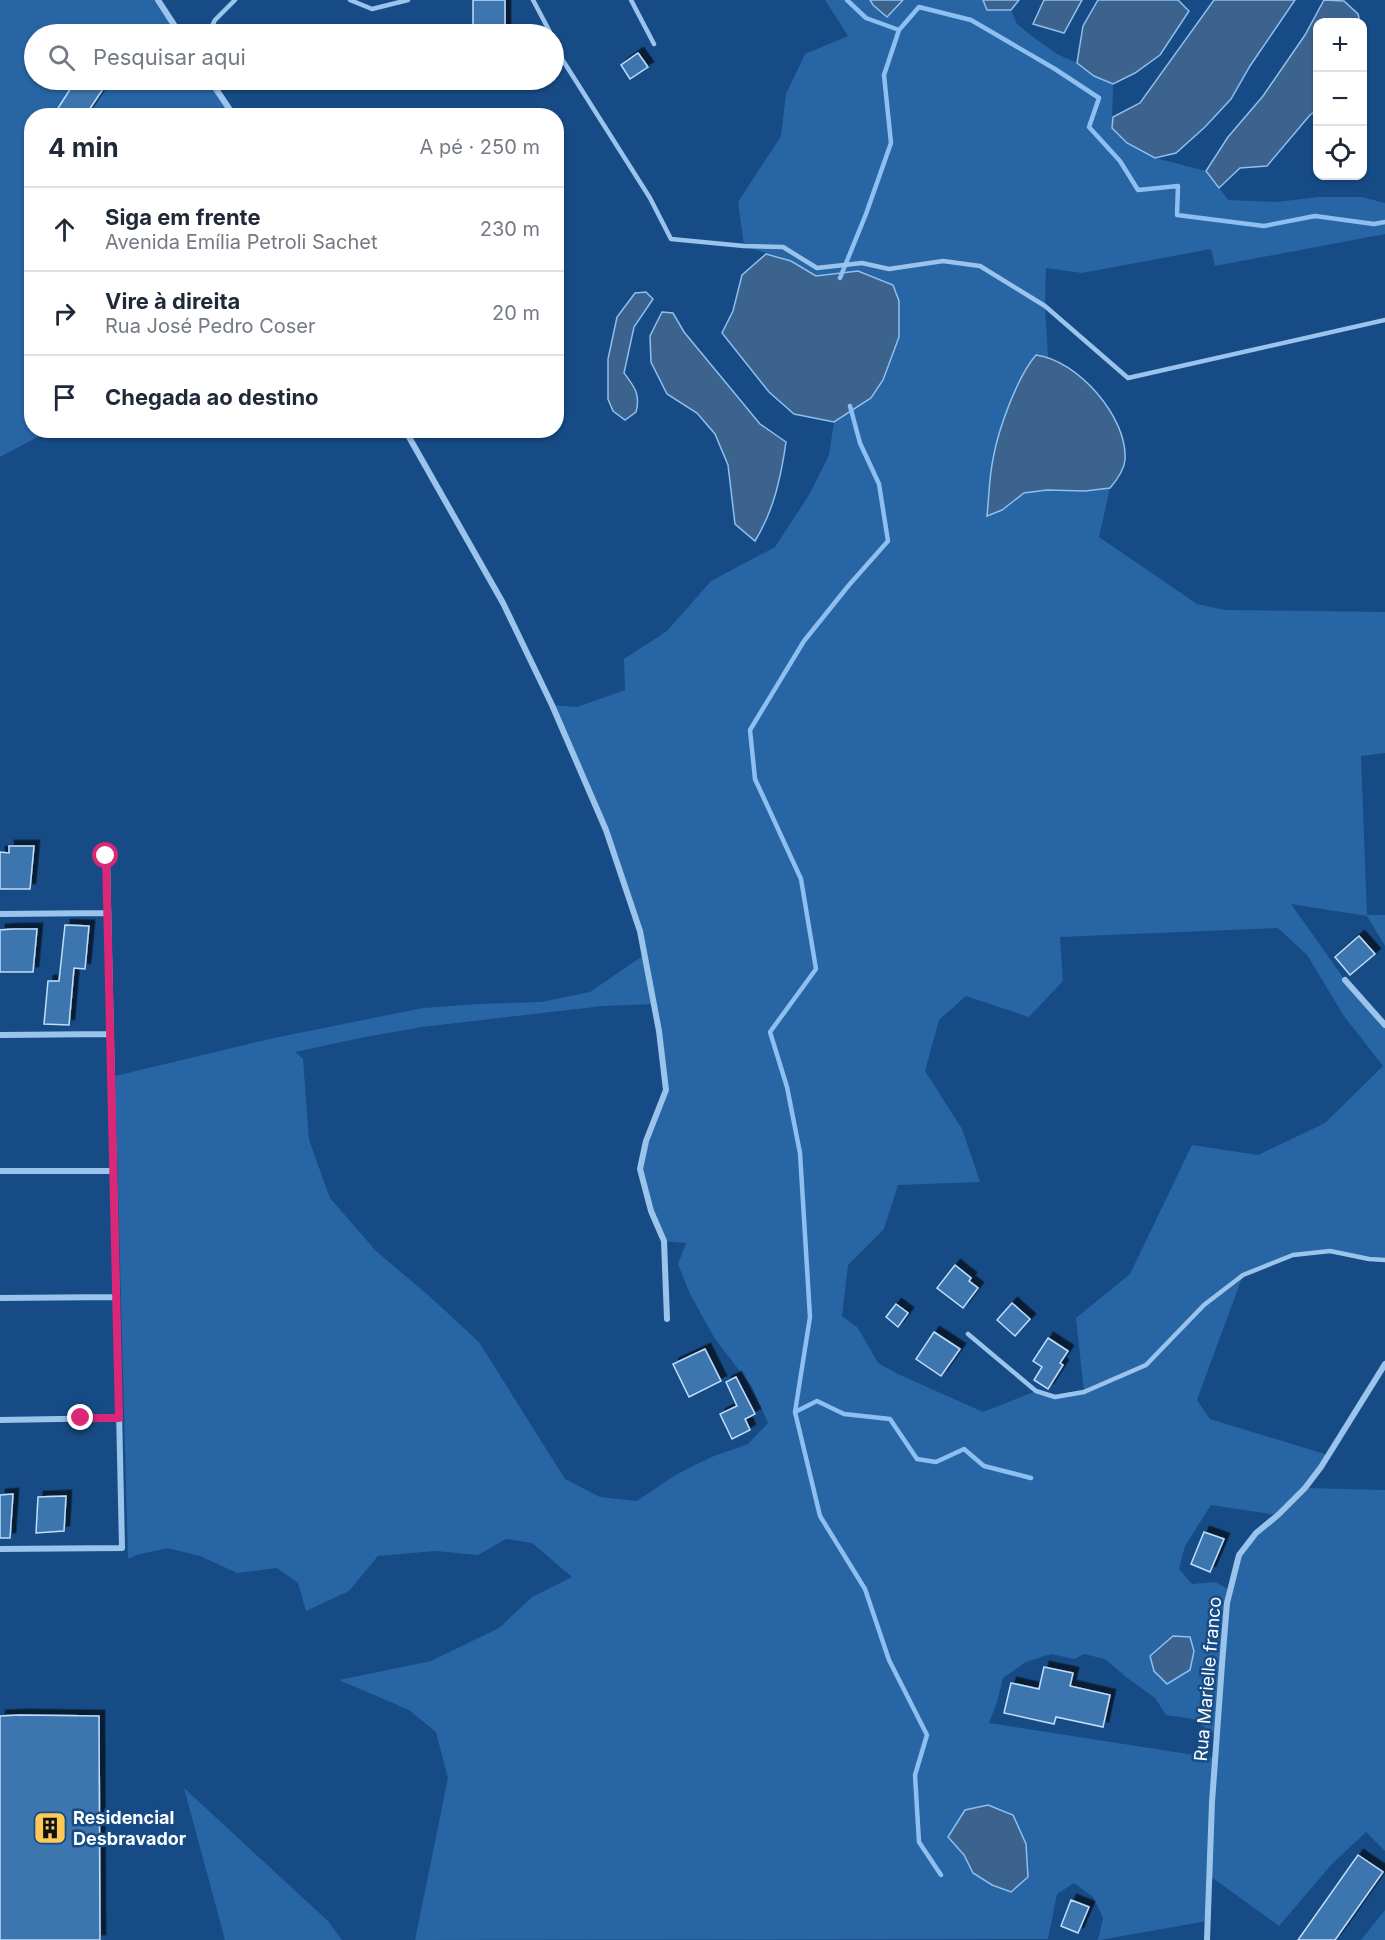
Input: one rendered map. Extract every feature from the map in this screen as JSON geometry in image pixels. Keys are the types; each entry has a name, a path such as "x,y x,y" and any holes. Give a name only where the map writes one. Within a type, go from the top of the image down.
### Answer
{"street":[{"path":"158,0 174,24"},
{"path":"217,90 229,108"},
{"path":"410,438 503,603 552,705 606,830 640,931 659,1031 666,1090 645,1141 640,1169 651,1210 664,1241 667,1319"},
{"path":"0,1549 122,1548 106,856"},
{"path":"0,914 108,913"},
{"path":"1345,980 1385,1025"},
{"path":"0,1035 110,1034"},
{"path":"0,1171 113,1171"},
{"path":"0,1298 116,1297"},
{"name":"Rua Marielle franco","path":"1207,1940 1212,1802 1227,1603 1239,1555 1256,1533 1278,1515 1316,1474 1385,1364"},
{"path":"0,1420 119,1418"}],"lane":[{"path":"213,24 236,0"},
{"path":"350,0 372,9 408,0"},
{"path":"533,0 546,24"},
{"path":"630,0 654,44"},
{"path":"564,62 650,198 671,239 783,247 817,268 862,262 889,269 943,261 980,266 1045,306 1128,378 1385,320"},
{"path":"968,1334 1036,1391 1055,1397 1084,1392 1146,1365 1204,1305 1243,1275 1293,1255 1330,1251 1385,1260"}],"shaded area":[{"path":"0,0 158,0 174,24 24,24 24,90 217,90 229,108 24,108 24,438 36,438 0,457"},
{"path":"825,0 870,0 887,17 903,0 983,0 987,10 1011,10 1017,24 1033,37 1094,76 1113,84 1112,128 1127,143 1155,158 1206,171 1228,200 1276,202 1319,197 1362,197 1385,203 1385,234 1215,266 1211,249 1082,273 1046,268 1045,306 1048,357 1036,355 1022,376 1009,404 993,459 987,515 1002,510 1024,493 1110,488 1099,537 1197,604 1225,610 1385,612 1385,753 1361,756 1367,915 1385,915 1385,946 1367,916 1291,904 1345,980 1385,1029 1385,1260 1330,1251 1293,1255 1243,1275 1197,1400 1210,1419 1328,1455 1306,1488 1385,1490 1385,1851 1366,1832 1332,1864 1279,1926 1210,1876 1207,1921 1100,1940 1098,1940 1103,1918 1093,1897 1074,1883 1057,1894 1048,1939 415,1940 448,1778 436,1732 409,1710 339,1680 431,1661 499,1628 532,1597 572,1577 532,1543 506,1539 478,1555 435,1551 378,1556 349,1591 306,1611 298,1583 277,1568 237,1573 200,1556 167,1548 128,1559 115,1076 274,1038 423,1008 541,1002 590,992 644,955 606,830 552,705 577,707 625,690 624,659 667,631 711,581 775,547 809,495 829,455 834,422 871,398 858,271 816,276 791,261 744,246 738,202 781,136 786,94 805,54 848,36","holes":["1278,928 1307,955 1344,1016 1383,1066 1325,1123 1258,1155 1192,1145 1130,1274 1076,1318 1084,1392 1055,1397 1036,1391 983,1412 878,1363 858,1328 842,1316 848,1265 884,1229 898,1185 980,1182 962,1129 925,1071 939,1020 966,996 1029,1017 1063,981 1060,937","654,1004 666,1090 640,1169 664,1241 686,1243 678,1264 690,1294 715,1339 752,1387 768,1423 748,1444 695,1465 637,1501 600,1497 565,1479 479,1342 376,1251 330,1198 309,1140 303,1059 295,1052 422,1027 603,1006","1211,1505 1277,1515 1239,1555 1230,1590 1215,1582 1192,1584 1179,1569 1185,1546","1051,1654 1074,1659 1084,1654 1105,1659 1155,1698 1166,1715 1193,1719 1216,1735 1214,1758 989,1723 1003,1678 1026,1662","988,1805 1013,1815 1011,1891 994,1885 973,1871 965,1853 965,1810"]},
{"path":"870,0 903,0 887,17"},
{"path":"983,0 1019,0 1011,10 987,10"},
{"path":"1044,0 1082,0 1064,33 1033,24"},
{"path":"1098,0 1178,0 1189,11 1160,55 1135,73 1113,84 1094,76 1077,63 1083,26"},
{"path":"1214,0 1295,0 1250,66 1231,99 1176,153 1155,158 1127,143 1112,128 1113,117 1140,103"},
{"path":"1324,0 1344,1 1358,14 1359,18 1314,18"},
{"path":"1313,20 1313,113 1267,166 1240,168 1219,188 1206,171 1228,137 1263,96"},
{"path":"766,254 791,261 816,276 858,271 893,285 899,301 899,337 883,380 871,398 834,422 794,414 769,392 722,333 733,311 742,275"},
{"path":"646,292 653,299 634,327 624,373 636,391 638,401 636,412 625,420 613,411 608,399 608,359 617,317 635,293"},
{"path":"662,312 673,313 684,332 760,424 786,442 776,493 755,541 735,524 728,465 715,434 697,413 667,394 651,362 650,336"},
{"path":"1036,355 1052,359 1068,367 1097,393 1118,426 1124,443 1124,464 1110,488 1024,493 1002,510 987,516 992,466 999,434 1015,390"},
{"path":"1173,1636 1190,1637 1194,1651 1190,1670 1167,1684 1154,1671 1150,1656"},
{"path":"184,1788 328,1921 342,1940 225,1940"},
{"path":"988,1805 1013,1815 1026,1844 1028,1877 1011,1892 992,1885 973,1873 964,1855 948,1837 965,1810"},
{"path":"1385,1910 1385,1940 1361,1940"}],"building":[{"path":"473,0 505,0 505,24 473,24"},
{"path":"638,53 648,67 630,79 621,65"},
{"path":"70,90 102,90 90,108 58,108"},
{"path":"9,846 34,846 30,889 0,889 0,852 9,853"},
{"path":"65,925 89,926 85,969 74,968 69,1025 44,1024 48,981 59,981"},
{"path":"37,929 33,972 0,972 0,930"},
{"path":"1359,936 1375,954 1350,975 1335,957"},
{"path":"955,1265 971,1278 969,1281 978,1288 963,1308 937,1288"},
{"path":"1012,1303 1030,1319 1015,1336 997,1320"},
{"path":"896,1304 908,1313 898,1327 886,1317"},
{"path":"934,1332 960,1349 941,1376 916,1359"},
{"path":"1048,1338 1068,1351 1060,1363 1063,1365 1048,1389 1034,1380 1042,1367 1033,1361"},
{"path":"705,1349 721,1381 689,1397 673,1364"},
{"path":"736,1377 755,1414 745,1419 750,1430 732,1439 720,1414 737,1406 726,1382"},
{"path":"13,1494 10,1538 0,1538 0,1495"},
{"path":"66,1496 64,1531 36,1533 38,1497"},
{"path":"1204,1532 1224,1539 1210,1572 1191,1564"},
{"path":"1044,1667 1073,1673 1070,1686 1110,1695 1103,1727 1056,1717 1054,1724 1004,1713 1011,1683 1039,1689"},
{"name":"Residencial Desbravador","path":"0,1716 99,1716 100,1940 0,1940"},
{"path":"1358,1855 1383,1872 1335,1940 1298,1940"},
{"path":"1071,1900 1089,1907 1078,1933 1061,1926"}],"waterway":[{"path":"847,0 866,18 899,30 919,7 971,20 1055,69 1099,98 1089,127 1120,161 1138,190 1178,186 1177,215 1264,226 1315,216 1374,224 1385,222"},
{"path":"840,278 891,143 884,75 899,30"},
{"path":"850,406 860,443 879,484 888,541 804,641 750,730 755,779 801,879 816,969 770,1032 787,1087 800,1153 810,1317 795,1412 820,1516 865,1589 889,1660 927,1735 915,1775 919,1842 941,1875"},
{"path":"795,1412 817,1401 844,1414 890,1419 917,1459 936,1462 964,1449 984,1466 1031,1478"}],"place":[{"name":"Residencial Desbravador","path":"50,1828"}],"route":[{"path":"81,1418 119,1418 106,856"}]}
